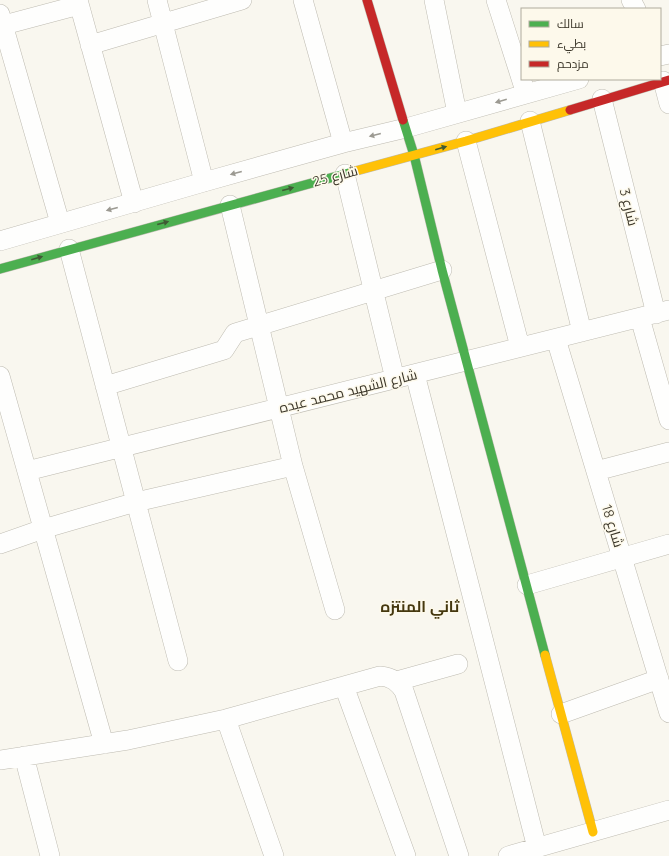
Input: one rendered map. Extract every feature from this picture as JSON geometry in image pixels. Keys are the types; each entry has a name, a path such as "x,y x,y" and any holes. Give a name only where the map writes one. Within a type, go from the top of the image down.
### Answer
{"street":[{"path":"157,0 204,182"},
{"path":"90,45 163,24 207,5 242,0"},
{"path":"303,0 343,144"},
{"path":"367,0 414,155 442,270 593,832"},
{"path":"434,0 457,113"},
{"path":"496,0 521,78"},
{"path":"60,223 1,22 78,2 134,203"},
{"path":"522,80 526,94"},
{"name":"شارع 25","path":"0,241 204,182 406,128 575,80"},
{"path":"666,81 669,104"},
{"name":"شارع 25","path":"0,269 466,141 666,81"},
{"name":"شارع 3","path":"602,100 655,314 669,420"},
{"path":"530,121 582,332"},
{"path":"466,141 520,347"},
{"path":"345,174 395,379"},
{"path":"230,205 293,466 335,610"},
{"path":"69,249 178,661"},
{"path":"105,386 224,350 235,333 442,270"},
{"name":"شارع الشهيد محمد عبده","path":"27,472 655,314"},
{"name":"شارع 18","path":"556,339 669,713"},
{"path":"415,374 537,848"},
{"path":"0,376 104,744"},
{"path":"596,471 669,452"},
{"path":"0,544 43,529 136,502 293,466"},
{"path":"527,585 669,544"},
{"path":"397,681 458,664"},
{"path":"0,760 104,744 226,719 380,676 388,676 397,681 404,691 459,856"},
{"path":"561,714 659,679"},
{"path":"344,686 406,856"},
{"path":"226,719 274,856"},
{"path":"24,756 50,856"},
{"path":"515,855 669,810"}],"traffic: fast":[{"path":"403,120 414,155 442,270 545,655"},
{"path":"0,269 352,172"}],"traffic: slow":[{"path":"352,172 466,141 570,110"},
{"path":"545,655 593,832"}],"traffic: jam":[{"path":"367,0 403,120"},
{"path":"570,110 669,80"}],"district":[{"name":"ثاني المنتزه","path":"420,607"}]}
